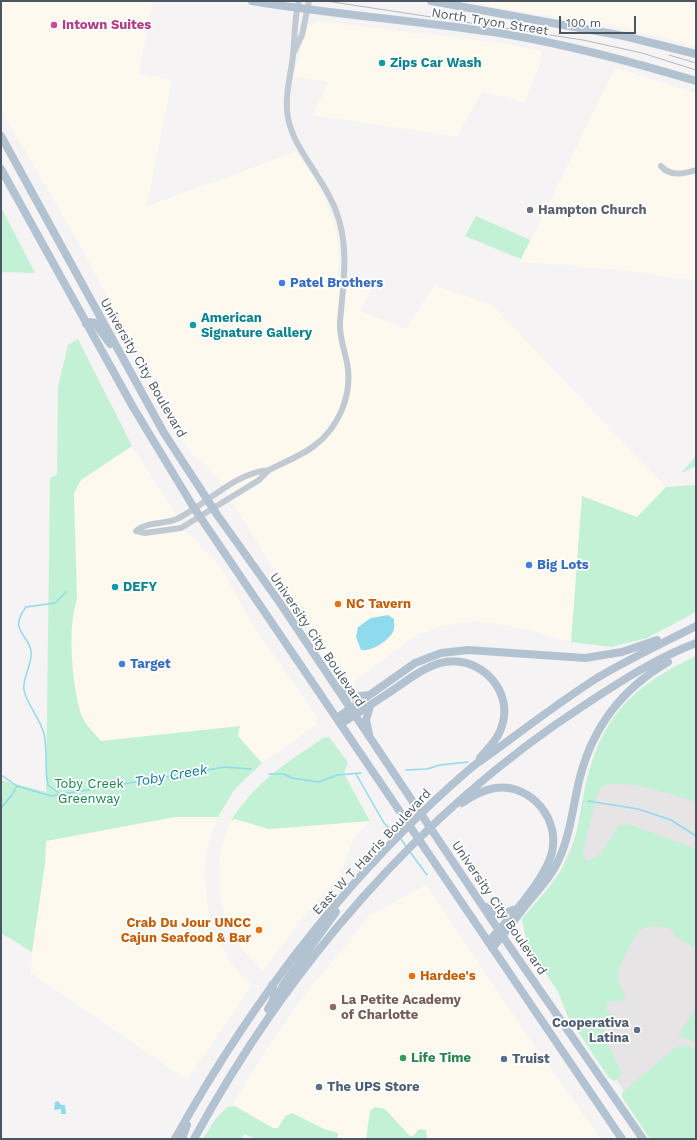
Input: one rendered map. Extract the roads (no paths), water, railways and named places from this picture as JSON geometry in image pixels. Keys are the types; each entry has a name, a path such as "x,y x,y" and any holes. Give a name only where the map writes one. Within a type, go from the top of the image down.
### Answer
{"main road":[{"name":"North Tryon Street","path":"252,1 298,5 307,10 505,35 590,52 696,81"},
{"name":"North Tryon Street","path":"430,1 624,36 696,54"},
{"name":"University City Boulevard","path":"1,136 164,433 212,508 336,686 352,713 501,933 643,1139"},
{"path":"1,148 23,176"},
{"name":"University City Boulevard","path":"1,169 153,442 199,517 622,1139"},
{"path":"86,324 90,322 95,323 123,360"},
{"name":"East W T Harris Boulevard","path":"175,1139 233,1040 272,985 319,924 395,841 435,801 474,766 580,689 652,648 696,626"},
{"path":"352,713 372,694 415,663 441,653 468,650 569,658 594,657 630,650 683,633"},
{"path":"490,945 550,876 559,860 566,839 586,760 597,732 611,710 627,692 650,673 696,644"},
{"name":"East W T Harris Boulevard","path":"194,1139 236,1067 282,998 348,915 405,853 443,816 502,764 562,719 630,677 696,644"},
{"path":"339,721 352,713 370,706 420,672 440,663 461,662 478,667 492,678 499,688 503,700 504,712 501,730 497,738 474,766"},
{"path":"336,686 352,697 372,694"},
{"path":"370,706 366,720 373,744"},
{"path":"443,816 476,794 496,788 510,788 522,791 534,799 543,808 548,816 553,833 551,855 544,871 516,908 501,933"},
{"path":"282,998 281,990 283,985 328,923 346,894"},
{"path":"475,894 494,913 503,914 516,908"},
{"path":"236,1067 243,1048 274,1000 274,990 272,985"},
{"path":"182,1139 193,1107"}],"street":[{"path":"294,54 302,36 309,1"},
{"path":"269,470 252,473 174,520 144,525 136,531 145,533 178,529 259,480 269,470 307,450 323,438 342,410 346,400 349,379 340,331 345,259 343,235 331,199 320,177 300,148 289,125 286,101 294,54 294,35 298,5"},
{"path":"661,166 664,169 676,174 696,170"}],"water":[{"path":"388,615 394,619 394,629 391,635 374,648 361,650 356,637 358,627 371,618"},
{"path":"58,1101 61,1105 65,1105 66,1114 61,1114 61,1109 54,1110 55,1102"}],"waterway":[{"path":"60,794 48,785 44,734 25,695 24,685 31,651 19,627 19,621 26,607 55,603 66,592"},
{"name":"Toby Creek","path":"406,770 427,769 440,765 468,762"},
{"name":"Toby Creek","path":"1,775 17,786 51,796 224,767 251,769"},
{"name":"Toby Creek","path":"269,774 284,774 292,778 319,782 337,775 361,773"},
{"path":"356,774 384,823 397,835"},
{"path":"1,808 12,795 17,786"},
{"name":"Toby Creek","path":"588,801 638,809 671,820 696,836"},
{"path":"401,839 407,848"},
{"path":"410,852 427,875"}],"tram line":[{"path":"326,1 583,40 642,53 696,70"},
{"path":"669,55 696,63"}],"place":[{"name":"Intown Suites","path":"54,25"},
{"name":"Zips Car Wash","path":"382,63"},
{"name":"Hampton Church","path":"530,210"},
{"name":"Patel Brothers","path":"282,283"},
{"name":"American Signature Gallery","path":"193,325"},
{"name":"Big Lots","path":"529,565"},
{"name":"DEFY","path":"115,587"},
{"name":"NC Tavern","path":"338,604"},
{"name":"Target","path":"122,664"},
{"name":"Crab Du Jour UNCC Cajun Seafood & Bar","path":"259,930"},
{"name":"Hardee's","path":"412,976"},
{"name":"La Petite Academy of Charlotte","path":"333,1007"},
{"name":"Cooperativa Latina","path":"637,1030"},
{"name":"Life Time","path":"403,1058"},
{"name":"Truist","path":"504,1059"},
{"name":"The UPS Store","path":"319,1087"}],"park label":[{"name":"Toby Creek Greenway","path":"89,792"}]}
